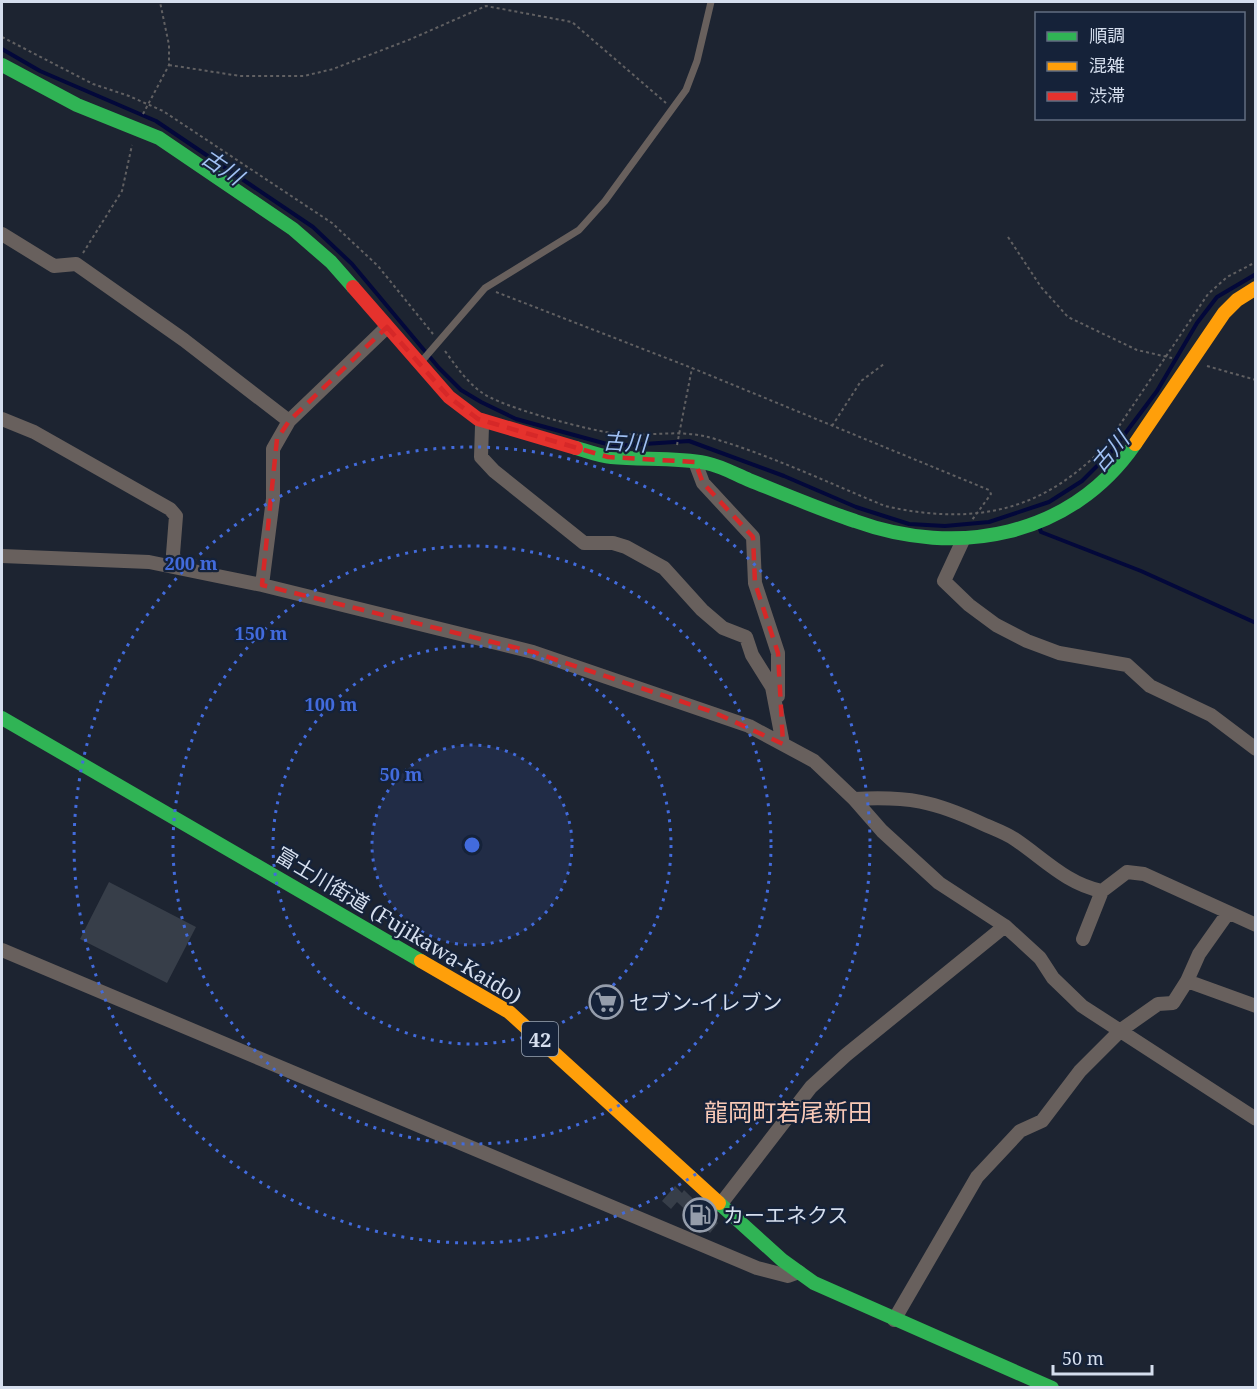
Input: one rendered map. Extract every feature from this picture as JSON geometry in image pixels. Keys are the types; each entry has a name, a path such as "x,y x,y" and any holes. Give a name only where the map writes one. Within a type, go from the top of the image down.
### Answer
{"street":[{"path":"2,65 77,105 159,138 316,247 459,406 491,425 621,460 695,462 727,469 882,531 919,539 989,536 1028,526 1068,508 1087,495 1107,478 1131,449 1224,313 1237,300 1256,288"},
{"path":"2,234 54,266 76,264 184,340 289,422"},
{"path":"262,585 273,500 273,449 289,422 387,327"},
{"path":"2,419 34,432 170,509 176,516 172,554 176,566"},
{"path":"482,426 480,451 485,463 584,543 620,545 664,568 702,610 723,628 746,637 752,655 772,687 779,713"},
{"path":"695,462 703,483 753,537 755,583 778,653 779,713 783,744"},
{"path":"964,538 944,581 969,605 996,625 1059,653 1126,665 1150,686 1211,715 1256,749"},
{"path":"2,556 149,562 262,585 533,652 722,716 814,761 854,799 882,831 939,883 1005,926 1040,958 1053,978 1082,1006 1256,1119"},
{"name":"富士川街道 (Fujikawa-Kaido)","path":"2,718 509,1012 720,1205 799,1272 831,1293 1052,1388"},
{"path":"854,799 915,799 949,808 1014,838 1055,871 1087,888 1102,891"},
{"path":"1083,939 1102,891 1127,873 1144,874 1256,925"},
{"path":"894,1320 977,1176 1020,1131 1042,1121 1080,1071 1120,1030 1158,1004 1173,1003 1187,981 1199,954 1228,913"},
{"path":"720,1205 811,1087 846,1055 1005,926"},
{"path":"2,950 758,1268 788,1276 799,1272"},
{"path":"1187,981 1256,1006"}],"lane":[{"path":"421,363 485,288 579,230 604,201 686,90 697,61 711,2"}],"path":[{"path":"146,105 169,65 169,45 160,2"},
{"path":"169,65 240,76 304,76 344,65 486,6 572,22 673,109"},
{"path":"2,37 93,84 146,105 192,129 332,223 378,266 437,346 461,374 491,398 605,432 641,434 679,431 714,438 885,506 913,512 976,514 1016,505 1044,495 1069,480 1107,444 1216,285 1256,262"},
{"path":"76,264 122,191 134,136"},
{"path":"1008,237 1041,287 1068,317 1137,350 1168,357"},
{"path":"485,288 692,368 989,490 991,494 972,519"},
{"path":"1191,363 1256,380"},
{"path":"832,426 861,381 884,364"},
{"path":"678,437 692,368"}],"highlighted area":[{"path":"387,327 449,397 478,419 608,457 695,462 703,483 753,537 755,583 778,653 783,744 713,712 533,652 262,585 277,439 289,421"}],"building":[{"path":"109,882 196,927 167,983 80,939"},
{"path":"675,1186 682,1193 684,1190 718,1223 710,1233 677,1202 671,1209 662,1201"}],"waterway":[{"name":"古川","path":"2,49 40,71 156,121 313,227 352,264 439,368 461,390 481,402 516,419 614,446 689,441 784,476 856,507 909,524 945,526 989,522 1049,502 1082,481 1112,451 1157,391 1197,323 1217,297 1256,274"},
{"path":"1039,526 1041,532 1141,571 1256,623"}],"traffic: fast":[{"path":"2,65 77,105 159,138 293,229 331,262 353,287"},
{"path":"576,448 611,457 706,463 855,521 894,532 933,538 972,537 1009,531 1045,519 1079,500 1109,476 1135,444"},
{"path":"2,718 421,961"},
{"path":"719,1203 782,1260 814,1283 1052,1388"}],"traffic: slow":[{"path":"1135,444 1224,313 1237,300 1256,288"},
{"path":"421,961 509,1012 719,1203"}],"traffic: jam":[{"path":"353,287 449,397 478,419 576,448"}],"place":[{"name":"セブン-イレブン","path":"606,1002"},
{"name":"カーエネクス","path":"700,1215"}],"district":[{"name":"龍岡町若尾新田","path":"788,1111"}]}
